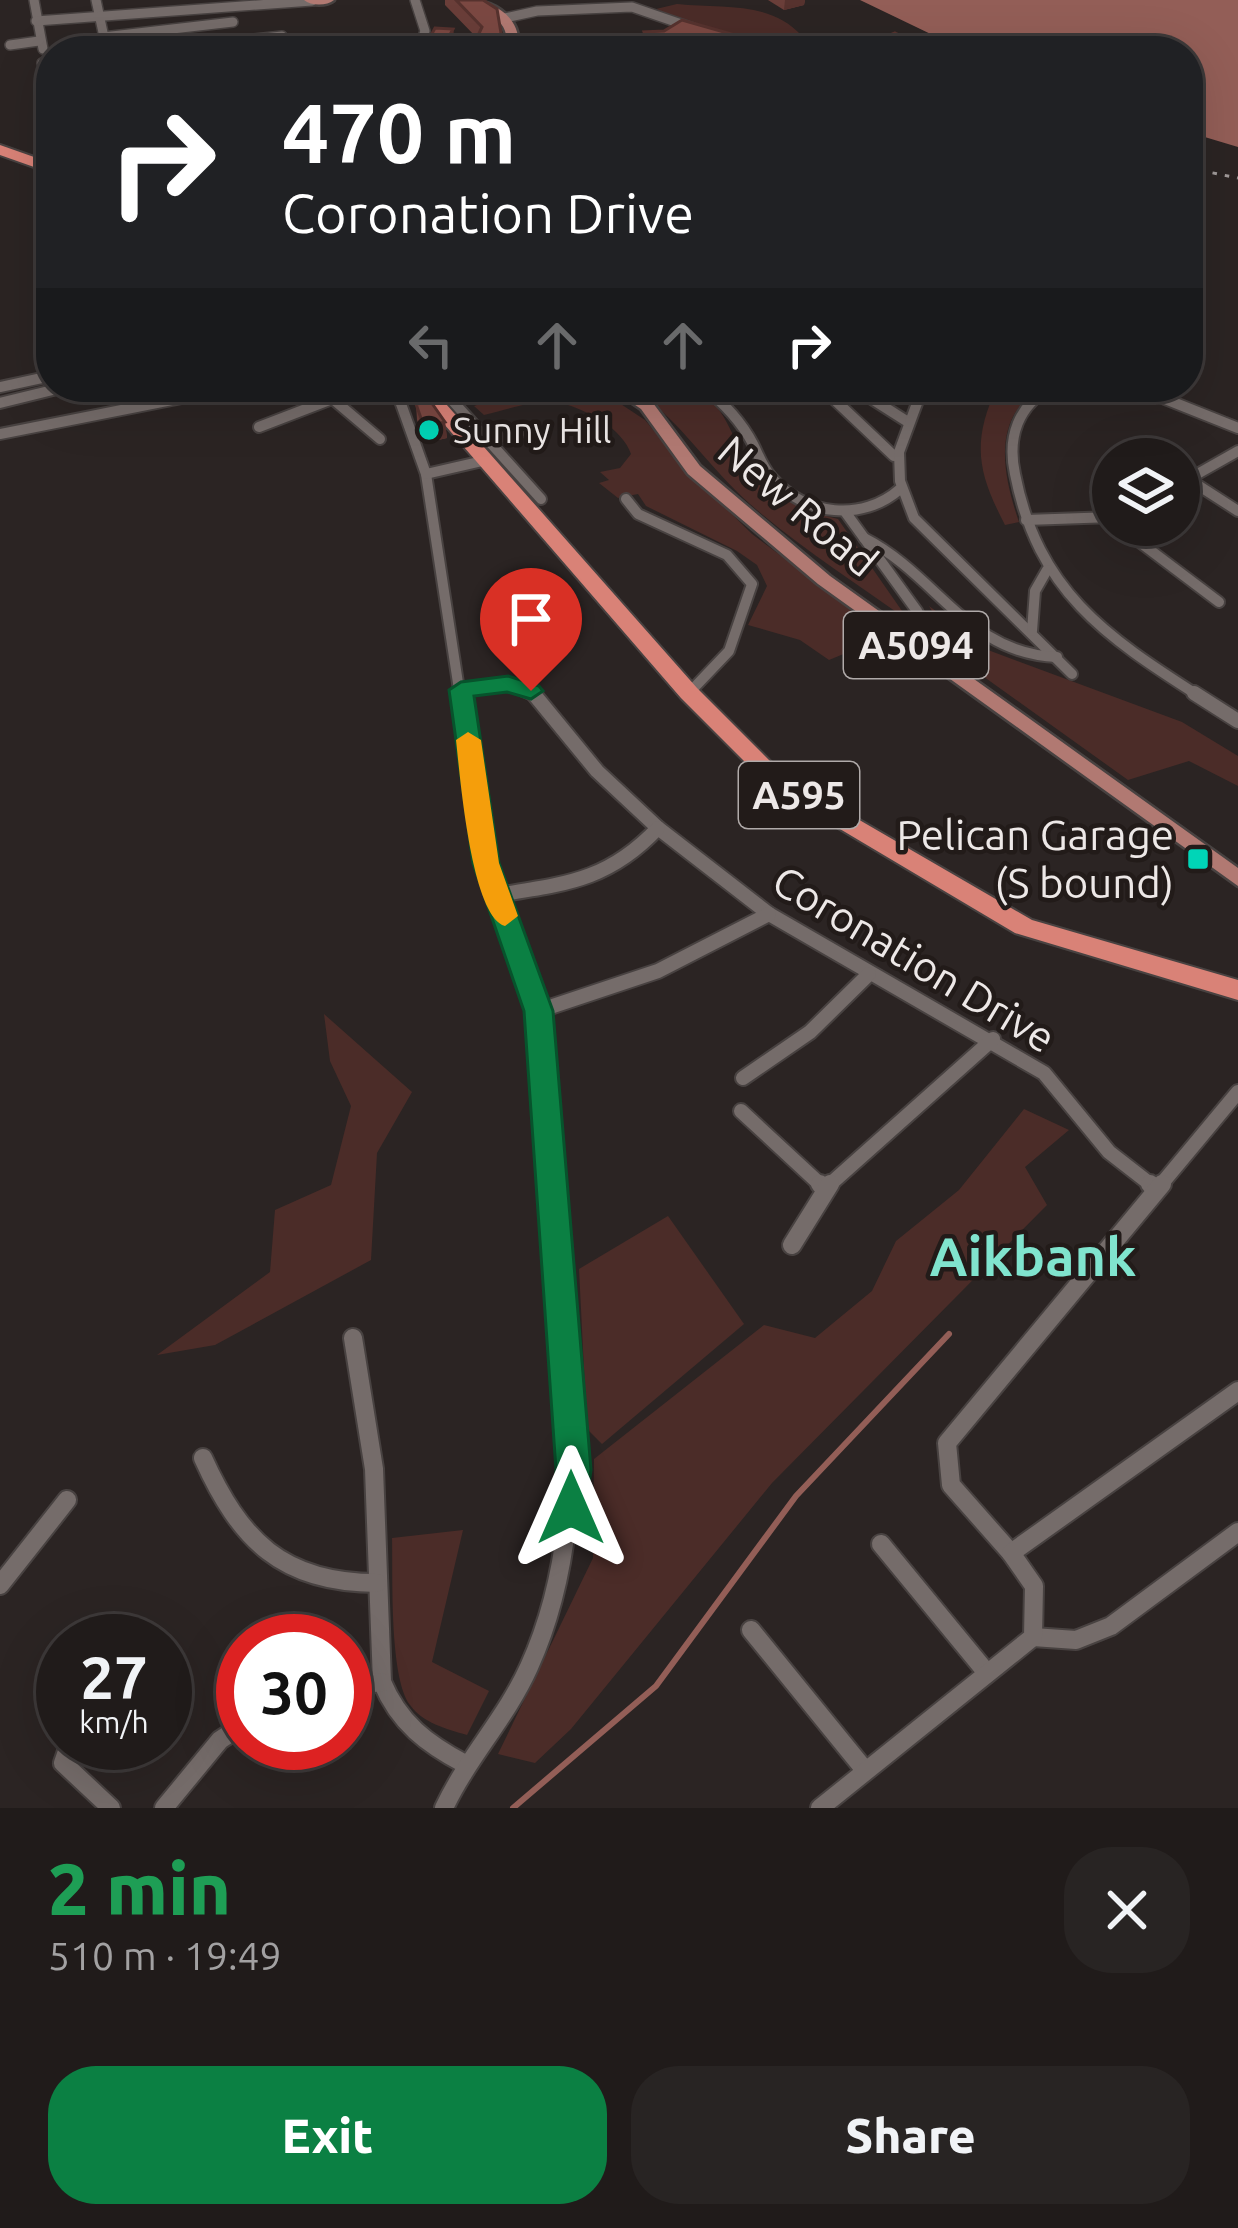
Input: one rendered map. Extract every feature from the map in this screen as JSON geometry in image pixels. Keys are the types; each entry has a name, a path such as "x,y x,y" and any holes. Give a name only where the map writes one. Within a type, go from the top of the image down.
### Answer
{"highway":[{"path":"0,150 36,163"},
{"name":"A595","path":"436,402 483,448 688,692 779,783 1024,927 1238,990"}],"main road":[{"path":"311,0 328,0"},
{"path":"475,0 505,18 515,36"},
{"name":"New Road","path":"640,402 694,470 824,580 1238,879"}],"street":[{"path":"34,0 40,36"},
{"path":"96,0 104,36"},
{"path":"37,21 311,0"},
{"path":"415,0 422,36"},
{"path":"554,0 560,11"},
{"path":"228,4 237,36"},
{"path":"505,18 641,8 706,34"},
{"path":"120,36 232,22"},
{"path":"10,45 36,45"},
{"path":"0,387 36,379"},
{"path":"2,406 36,396"},
{"path":"0,434 162,402"},
{"path":"259,427 311,402"},
{"path":"337,402 380,439"},
{"path":"398,402 426,475 486,863 538,1011 573,1470 571,1508 552,1609 530,1668 496,1730 466,1764 443,1808"},
{"path":"451,402 483,448 541,499"},
{"path":"723,402 773,480 812,505 846,512 877,507 900,489"},
{"path":"837,402 894,456"},
{"path":"877,402 908,422"},
{"path":"917,402 894,456 900,489 914,518 1072,674"},
{"path":"1031,402 1011,438 1026,520 1047,570 1104,631 1238,721"},
{"path":"1173,402 1238,428"},
{"path":"426,475 521,432"},
{"path":"1200,470 1238,452"},
{"path":"1200,489 1238,511"},
{"path":"626,499 638,514 727,555 752,584 729,651 688,692"},
{"path":"846,512 916,611 942,663"},
{"path":"1026,520 1092,521"},
{"path":"864,538 886,545 948,609 995,641 1039,659 1057,657"},
{"path":"1146,546 1219,602"},
{"path":"1031,631 1035,591 1047,570"},
{"name":"Coronation Drive","path":"461,690 508,684 531,691 596,771 658,828 769,914 1045,1073 1109,1152 1155,1188"},
{"path":"497,895 601,876 633,858 658,828"},
{"path":"538,1011 610,993 672,968 769,914"},
{"path":"743,1078 810,1032 869,974"},
{"path":"792,1245 825,1189 993,1039"},
{"path":"1033,1636 1034,1586 951,1485 947,1443 1238,1092"},
{"path":"741,1111 825,1189"},
{"path":"353,1338 374,1469 382,1682 392,1710 422,1742 466,1764"},
{"path":"1011,1553 1238,1391"},
{"path":"202,1458 232,1518 289,1568 339,1585 376,1583"},
{"path":"0,1585 67,1501"},
{"path":"820,1808 1033,1636 1076,1640 1111,1626 1238,1532"},
{"path":"881,1544 986,1673"},
{"path":"751,1630 864,1769"},
{"path":"372,1683 382,1682"},
{"path":"164,1808 216,1746"},
{"path":"69,1770 111,1808"}],"shaded area":[{"path":"860,0 1238,0 1238,147 1203,136 1203,36 935,36"},
{"path":"677,4 760,11 789,24 802,36 722,36 656,9"},
{"path":"486,402 544,402 484,415 474,406"},
{"path":"556,402 618,402 645,420 681,464 752,534 887,636 829,660 800,640 748,625 767,586 757,565 646,506 638,494 618,498 599,483 609,480 600,472 620,468 631,454 620,436 602,421"},
{"path":"651,402 713,402 756,475 793,503 838,519 909,621 769,520"},
{"path":"991,402 1024,402 1008,430 1005,448 1019,522 1005,525 981,458"},
{"path":"929,606 988,650 1182,722 1238,756 1238,786 1189,761 1128,780 959,659"},
{"path":"324,1014 412,1092 377,1153 371,1260 215,1345 157,1355 270,1272 275,1210 331,1185 351,1106 330,1061"},
{"path":"1024,1109 1069,1130 1025,1167 1047,1205 772,1483 571,1729 535,1763 498,1754 593,1558 594,1459 764,1325 815,1338 872,1291 896,1241 959,1190"},
{"path":"668,1216 744,1324 602,1444 587,1429 579,1269"},
{"path":"463,1530 432,1662 489,1691 467,1735 428,1721 410,1705 398,1672 393,1600 392,1538"}],"building":[{"path":"456,0 483,0 497,9 501,33 478,36 482,27"},
{"path":"682,20 738,36 645,36 644,32 664,31"},
{"path":"435,28 453,29 449,36 431,36"},
{"path":"431,402 445,422 424,427 416,404"}],"waterway":[{"path":"513,1808 656,1686 796,1496 949,1334"}],"railway":[{"path":"1203,171 1238,178"}],"slow traffic":[{"path":"468,740 486,863 505,916"}],"place":[{"name":"Sunny Hill","path":"429,430"},
{"name":"Pelican Garage (S bound)","path":"1198,859"}],"district":[{"name":"Aikbank","path":"1033,1257"}],"route":[{"path":"531,691 508,684 461,690 486,863 538,1011 573,1470 571,1508"}]}
